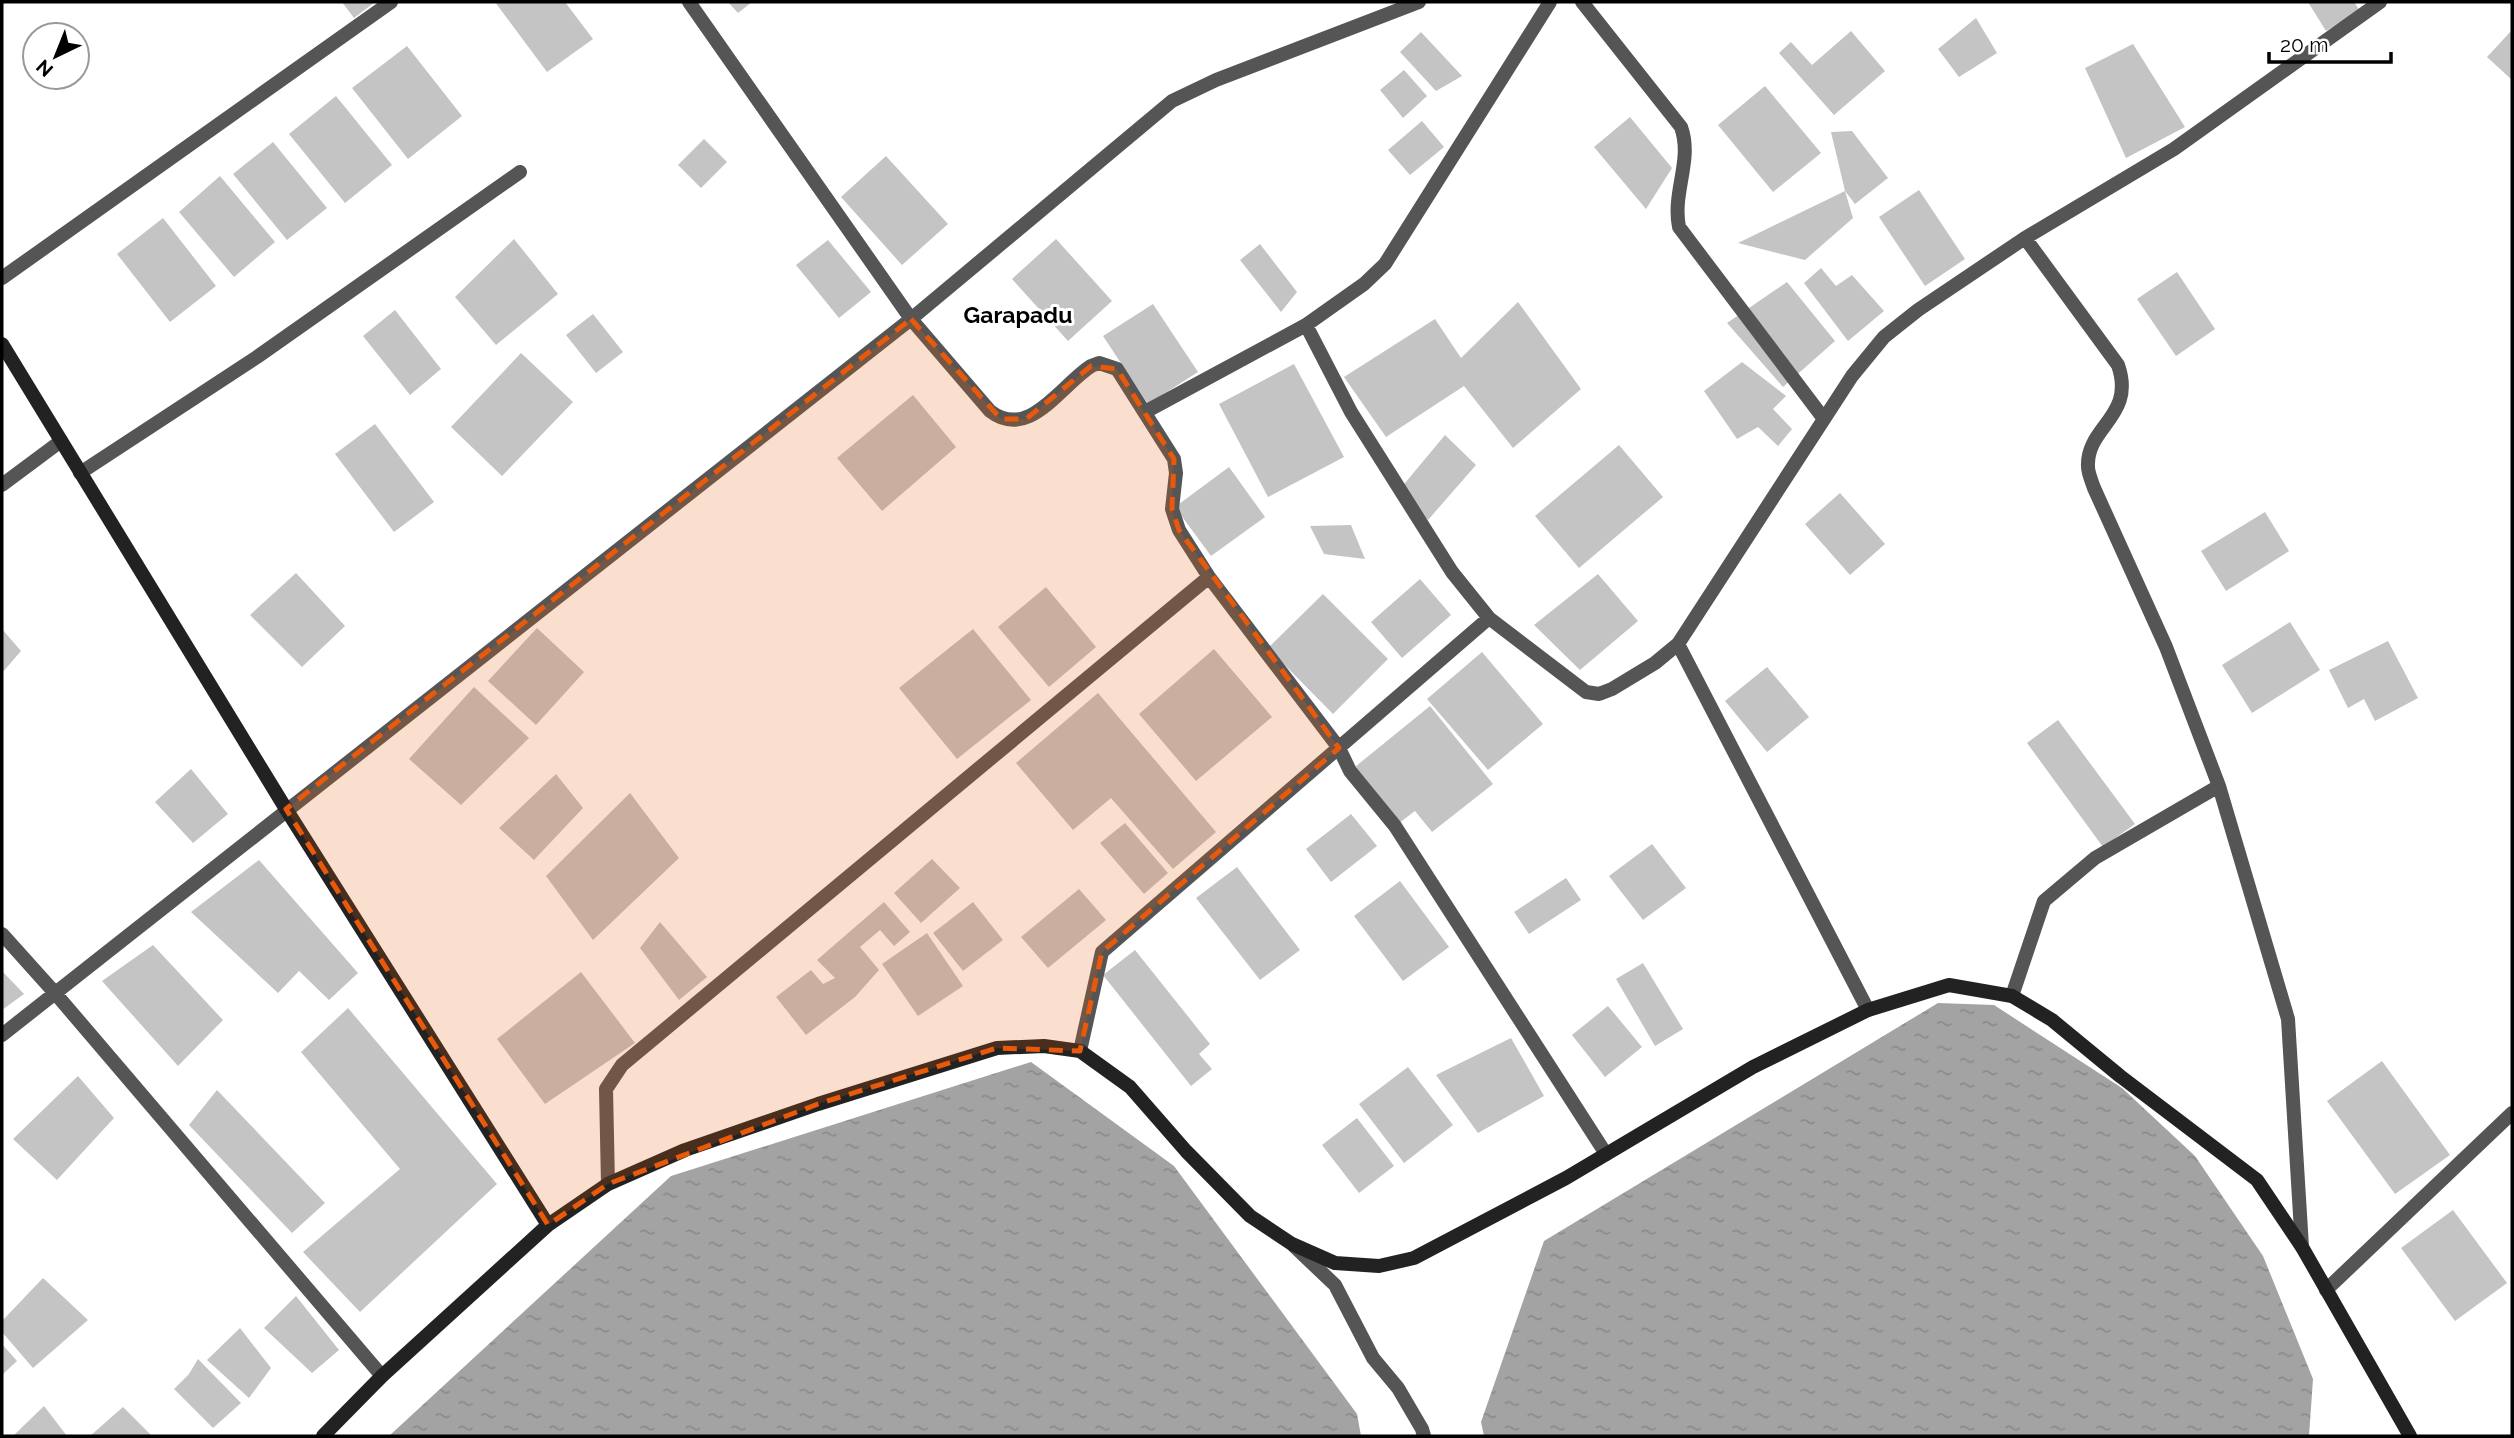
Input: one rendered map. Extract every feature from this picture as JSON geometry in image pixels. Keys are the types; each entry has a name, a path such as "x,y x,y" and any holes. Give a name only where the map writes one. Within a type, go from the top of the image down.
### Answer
{"main road":[{"path":"2,344 286,809 548,1225"},
{"path":"323,1436 382,1376 548,1225 608,1184 685,1150 818,1104 997,1048 1044,1046 1080,1051 1130,1087 1186,1151 1251,1216 1292,1244 1335,1263 1379,1266 1414,1258 1606,1154 1753,1067 1868,1010 1949,985 2012,996 2052,1020 2120,1076 2257,1180 2302,1247 2410,1436"}],"street":[{"path":"2,278 391,2"},
{"path":"689,2 911,318 990,411 1001,419 1026,419 1082,372 1099,363 1117,369 1174,459 1176,473 1172,509 1179,530 1209,577 1339,748 1350,771 1395,826 1606,1154"},
{"path":"2,1035 911,318 1172,101 1216,80 1419,2"},
{"path":"1145,412 1306,325 1364,285 1385,264 1550,2"},
{"path":"1583,2 1681,127 1686,141 1686,159 1678,190 1676,213 1679,227 1824,419"},
{"path":"1306,325 1351,412 1452,572 1489,618 1586,692 1599,694 1655,663 1678,644 1852,376 1884,337 1918,310 2025,238 2174,149 2380,2"},
{"path":"80,473 257,357 520,172"},
{"path":"2025,238 2118,365 2123,380 2123,395 2091,448 2087,468 2166,647 2219,786 2288,1019 2302,1247"},
{"path":"2,485 61,441"},
{"path":"608,1184 606,1089 622,1065 1209,577"},
{"path":"1080,1051 1102,952 1489,618"},
{"path":"1678,644 1868,1010"},
{"path":"2012,996 2044,901 2095,858 2219,786"},
{"path":"2,934 382,1376"},
{"path":"2326,1290 2512,1113"},
{"path":"1292,1244 1335,1285 1373,1358 1398,1388 1424,1436"}],"highlighted area":[{"path":"911,319 1001,419 1026,419 1091,366 1117,369 1174,459 1172,509 1179,530 1339,748 1102,952 1080,1051 997,1048 818,1104 608,1184 548,1225 286,809"}],"water":[{"path":"1938,1003 1994,1005 2122,1088 2195,1156 2263,1256 2313,1379 2309,1436 1484,1436 1481,1422 1544,1241"},
{"path":"1031,1062 1174,1166 1357,1414 1361,1436 389,1436 671,1176"}],"building":[{"path":"342,2 375,2 354,18"},
{"path":"495,2 565,2 593,39 547,72"},
{"path":"728,2 752,2 738,13"},
{"path":"2308,2 2354,2 2360,11 2326,31"},
{"path":"1976,18 1997,53 1959,77 1938,49"},
{"path":"2512,30 2512,80 2487,57"},
{"path":"1851,31 1885,71 1834,115 1779,53 1791,42 1812,65"},
{"path":"1421,32 1462,76 1436,91 1400,52"},
{"path":"2133,44 2185,127 2126,158 2085,68"},
{"path":"407,46 462,116 408,159 352,88"},
{"path":"1404,70 1427,96 1403,118 1380,90"},
{"path":"1765,86 1821,153 1773,192 1718,125"},
{"path":"336,96 392,165 345,203 289,134"},
{"path":"1630,117 1672,168 1646,209 1594,147"},
{"path":"1422,121 1444,147 1410,175 1388,150"},
{"path":"1852,131 1888,178 1855,204 1845,191 1831,132"},
{"path":"704,139 727,162 701,188 678,165"},
{"path":"273,142 327,208 287,240 233,174"},
{"path":"886,156 948,224 902,265 841,197"},
{"path":"220,176 275,242 234,277 179,212"},
{"path":"1919,190 1965,259 1925,286 1879,217"},
{"path":"1845,191 1853,218 1805,260 1738,243"},
{"path":"163,218 216,286 170,322 117,254"},
{"path":"514,239 558,294 496,345 455,297"},
{"path":"1056,239 1112,301 1068,341 1012,279"},
{"path":"828,240 871,292 839,318 796,265"},
{"path":"1260,244 1297,292 1281,312 1240,260"},
{"path":"1821,268 1836,286 1852,275 1884,311 1848,341 1804,283"},
{"path":"2177,272 2215,329 2176,356 2137,299"},
{"path":"1787,282 1835,341 1783,387 1727,323"},
{"path":"1518,302 1581,389 1513,448 1464,386 1386,437 1344,377 1435,319 1461,358"},
{"path":"1153,304 1198,372 1148,404 1103,336"},
{"path":"395,310 441,369 410,395 363,336"},
{"path":"593,314 623,352 596,373 566,335"},
{"path":"521,353 573,402 502,476 451,427"},
{"path":"1742,362 1786,396 1773,409 1792,429 1778,446 1758,427 1737,439 1704,391"},
{"path":"1294,364 1344,457 1268,497 1219,404"},
{"path":"913,395 956,447 882,511 837,458"},
{"path":"375,424 434,502 394,532 335,454"},
{"path":"1445,435 1476,465 1428,520 1400,489"},
{"path":"1619,445 1663,497 1579,568 1535,516"},
{"path":"1229,467 1265,517 1211,556 1175,507"},
{"path":"1840,493 1885,544 1850,575 1805,524"},
{"path":"2265,512 2289,551 2226,591 2201,551"},
{"path":"1351,525 1365,559 1324,554 1310,526"},
{"path":"296,573 345,626 302,667 250,615"},
{"path":"1598,574 1638,621 1580,670 1534,625"},
{"path":"1420,579 1451,615 1402,658 1371,622"},
{"path":"1046,587 1096,647 1049,687 998,627"},
{"path":"1323,594 1388,659 1333,714 1268,648"},
{"path":"2290,622 2320,670 2252,713 2222,665"},
{"path":"537,628 584,672 536,725 488,681"},
{"path":"2,629 21,651 2,673"},
{"path":"973,629 1031,700 957,759 899,688"},
{"path":"2388,641 2418,698 2375,721 2364,699 2348,708 2329,670"},
{"path":"1214,649 1272,717 1196,781 1139,714"},
{"path":"1482,652 1543,724 1488,770 1427,699"},
{"path":"1767,667 1809,717 1767,752 1725,701"},
{"path":"474,687 529,738 461,805 409,759"},
{"path":"1098,693 1216,832 1173,869 1111,798 1073,830 1016,763"},
{"path":"1430,706 1493,784 1432,832 1415,811 1395,826 1350,771"},
{"path":"2058,720 2135,824 2103,847 2027,743"},
{"path":"191,769 228,814 193,843 155,802"},
{"path":"556,774 583,808 534,860 499,828"},
{"path":"630,793 679,858 593,940 546,876"},
{"path":"1351,814 1377,846 1331,882 1306,849"},
{"path":"1125,823 1168,873 1144,894 1100,843"},
{"path":"1652,844 1686,888 1643,920 1609,876"},
{"path":"932,859 960,888 921,923 894,893"},
{"path":"259,860 358,973 329,1000 299,971 278,993 191,912"},
{"path":"1237,867 1300,950 1260,980 1196,898"},
{"path":"1566,878 1581,900 1529,934 1514,912"},
{"path":"1400,881 1449,947 1403,981 1354,916"},
{"path":"1079,889 1106,920 1048,968 1021,937"},
{"path":"884,902 910,932 894,946 880,930 860,947 879,970 855,997 806,1035 776,997 811,970 823,984 835,978 817,960"},
{"path":"973,902 1003,940 963,971 933,933"},
{"path":"660,922 707,977 679,1000 640,948"},
{"path":"927,933 963,986 918,1016 882,964"},
{"path":"153,945 223,1020 178,1066 102,981"},
{"path":"1135,950 1210,1044 1199,1054 1212,1069 1191,1086 1103,975"},
{"path":"1643,963 1683,1029 1655,1046 1616,979"},
{"path":"2,971 24,994 2,1010"},
{"path":"581,972 635,1043 545,1104 497,1039"},
{"path":"1608,1006 1642,1047 1605,1077 1572,1035"},
{"path":"348,1008 497,1184 360,1312 303,1252 400,1169 301,1052"},
{"path":"1511,1038 1544,1096 1478,1133 1436,1075"},
{"path":"2382,1061 2450,1155 2395,1194 2327,1101"},
{"path":"1408,1067 1453,1125 1404,1163 1359,1104"},
{"path":"78,1076 114,1118 57,1180 13,1139"},
{"path":"217,1090 325,1203 292,1233 189,1125"},
{"path":"1357,1118 1394,1166 1359,1193 1322,1145"},
{"path":"2453,1210 2507,1283 2455,1321 2401,1248"},
{"path":"43,1278 88,1320 33,1368 2,1332 2,1321"},
{"path":"296,1296 339,1350 312,1373 264,1328"},
{"path":"240,1328 271,1368 249,1398 207,1360"},
{"path":"2,1344 17,1361 2,1375"},
{"path":"198,1359 241,1403 213,1428 174,1389 189,1374"},
{"path":"44,1406 67,1436 13,1436"},
{"path":"123,1407 152,1436 90,1436"}],"district":[{"name":"Garapadu","path":"1018,314"}]}
